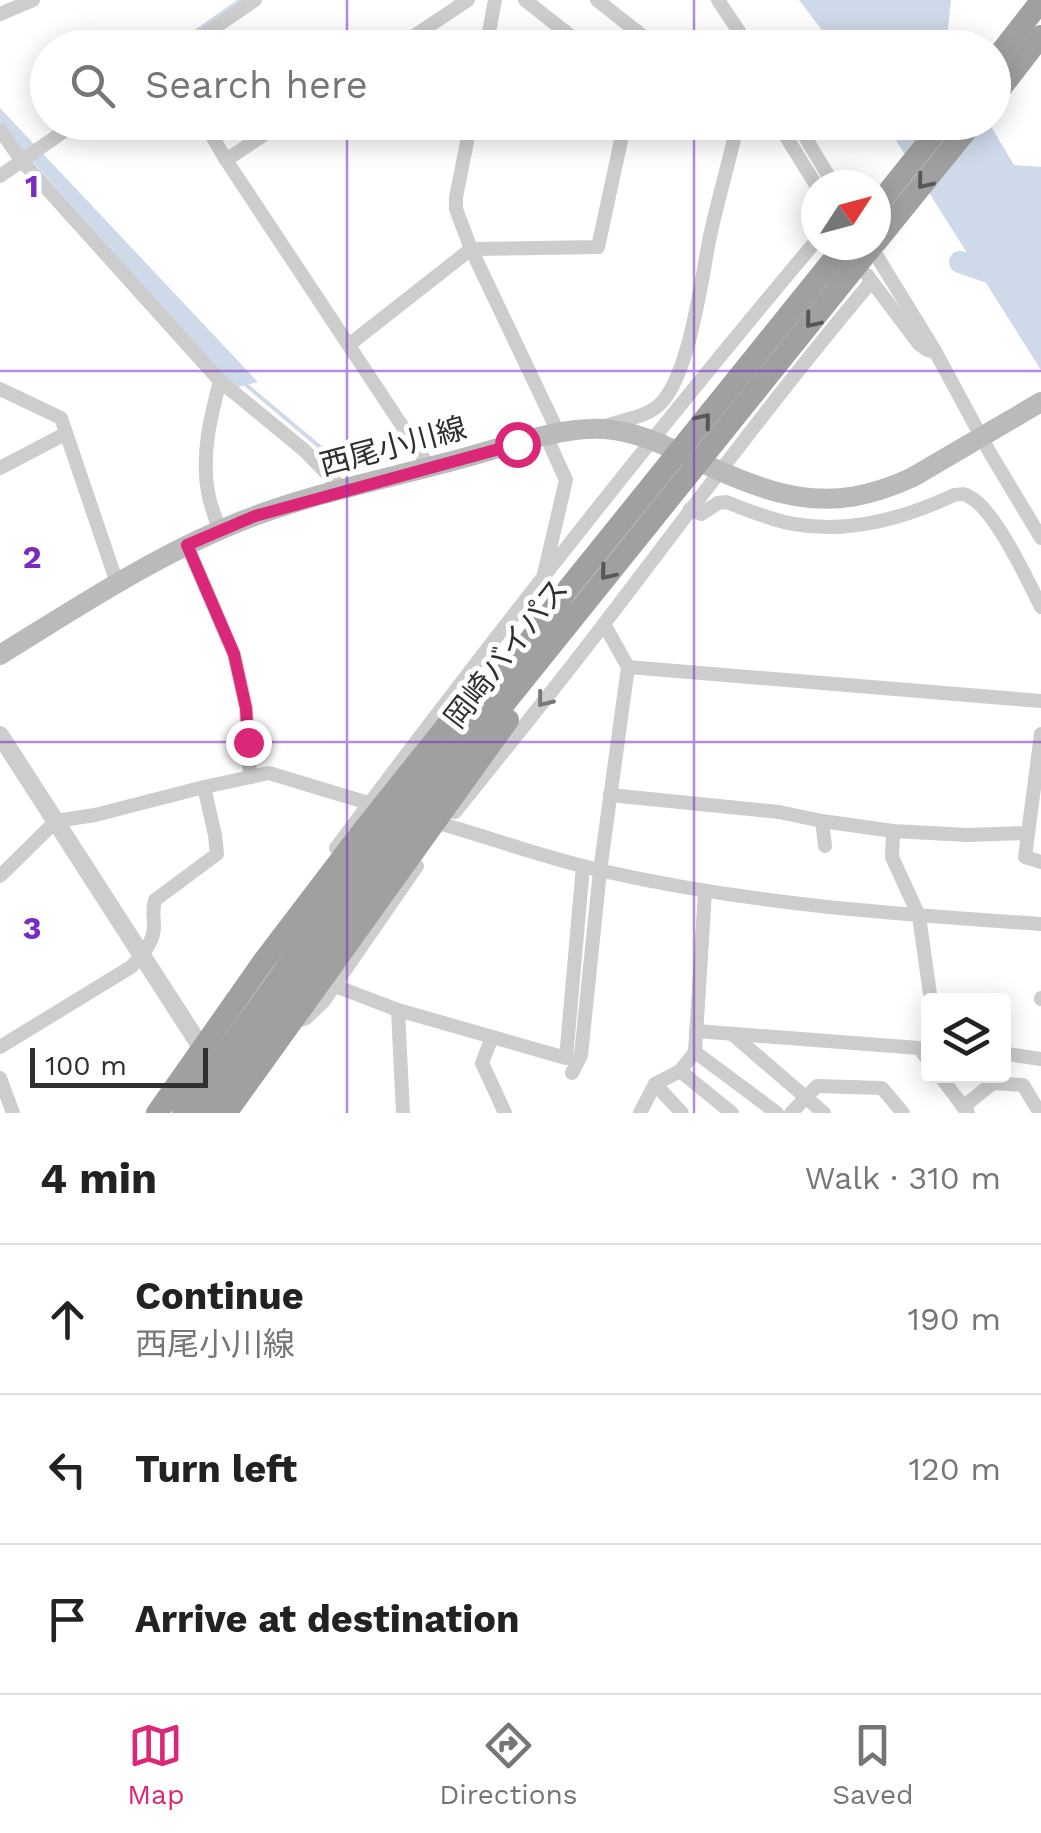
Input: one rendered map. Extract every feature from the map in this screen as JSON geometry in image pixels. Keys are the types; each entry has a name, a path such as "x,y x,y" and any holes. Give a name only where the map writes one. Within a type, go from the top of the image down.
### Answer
{"highway":[{"path":"1011,38 1041,0"},
{"path":"1011,75 1041,36"},
{"path":"891,188 930,140"},
{"name":"岡崎バイパス","path":"891,222 958,140"},
{"name":"岡崎バイパス","path":"183,1113 299,950 568,589 834,260"},
{"name":"岡崎バイパス","path":"203,1113 468,749 860,260"},
{"path":"157,1113 263,962 442,729 555,593 568,589"},
{"path":"234,1109 296,1014 543,670 554,653 557,636"}],"main road":[{"name":"西尾小川線","path":"0,655 117,583 187,545 255,516 553,435 602,428 626,432 784,495 853,498 913,478 1041,402"}],"street":[{"path":"0,14 33,0"},
{"path":"211,30 255,0"},
{"path":"423,30 468,0"},
{"path":"489,30 495,0"},
{"path":"524,0 563,30"},
{"path":"597,0 635,30"},
{"path":"718,0 736,30"},
{"path":"0,130 22,161 220,381 304,450 343,490"},
{"path":"0,176 52,140"},
{"path":"214,140 430,468"},
{"path":"226,160 256,140"},
{"path":"467,140 456,209 553,435 566,480 542,579"},
{"path":"350,344 471,249 598,247 621,140"},
{"path":"602,428 654,409 677,379 735,140"},
{"path":"789,140 807,170"},
{"path":"807,140 825,170"},
{"path":"229,1011 234,992 253,959 368,804 714,362 801,259"},
{"path":"856,260 919,344 935,351"},
{"path":"882,260 1041,538"},
{"path":"296,1014 305,1020 335,986 445,825 604,624 718,470 871,282"},
{"path":"220,381 210,418 207,465 208,491 220,530"},
{"path":"0,389 62,418 117,583"},
{"path":"0,468 65,434"},
{"path":"690,509 702,514 726,502 789,523 834,527 899,516 964,494 998,529 1041,607"},
{"path":"187,545 234,654 246,708 250,777"},
{"path":"572,1072 581,1055 600,871 628,667 604,624"},
{"path":"628,667 1041,701"},
{"path":"1041,734 1025,856 1041,862"},
{"path":"0,735 202,1048 234,1109"},
{"path":"0,876 56,821 270,773 600,871 705,892 800,906 1041,924"},
{"path":"0,1046 131,967 143,955 154,934 155,900 216,854 204,787"},
{"path":"610,795 779,812 894,830 967,835 1028,833"},
{"path":"822,821 825,846"},
{"path":"894,830 892,857 920,916 930,993"},
{"path":"335,986 398,1010 566,1058 583,866"},
{"path":"640,1113 655,1084 680,1071 695,1052 705,892"},
{"path":"398,1010 402,1113"},
{"path":"696,1031 921,1050"},
{"path":"732,1034 824,1113"},
{"path":"492,1037 482,1062 505,1113"},
{"path":"695,1052 777,1113"},
{"path":"1011,1055 1041,1059"},
{"path":"680,1071 732,1113"},
{"path":"0,1078 14,1113"},
{"path":"945,1083 966,1110 987,1083"},
{"path":"1011,1083 1022,1085 1040,1113"},
{"path":"655,1084 682,1113"},
{"path":"791,1113 817,1086 882,1088 904,1113"}],"water":[{"path":"799,0 951,0 948,30 822,30"},
{"path":"0,108 258,382 234,388 0,122"},
{"path":"896,140 999,140 1014,165 1041,167 1041,370"}],"waterway":[{"path":"198,30 241,0"},
{"path":"960,262 1041,290"},
{"path":"245,384 346,469"}],"route":[{"path":"248,742 246,708 234,654 187,545 255,516 517,444"}]}
